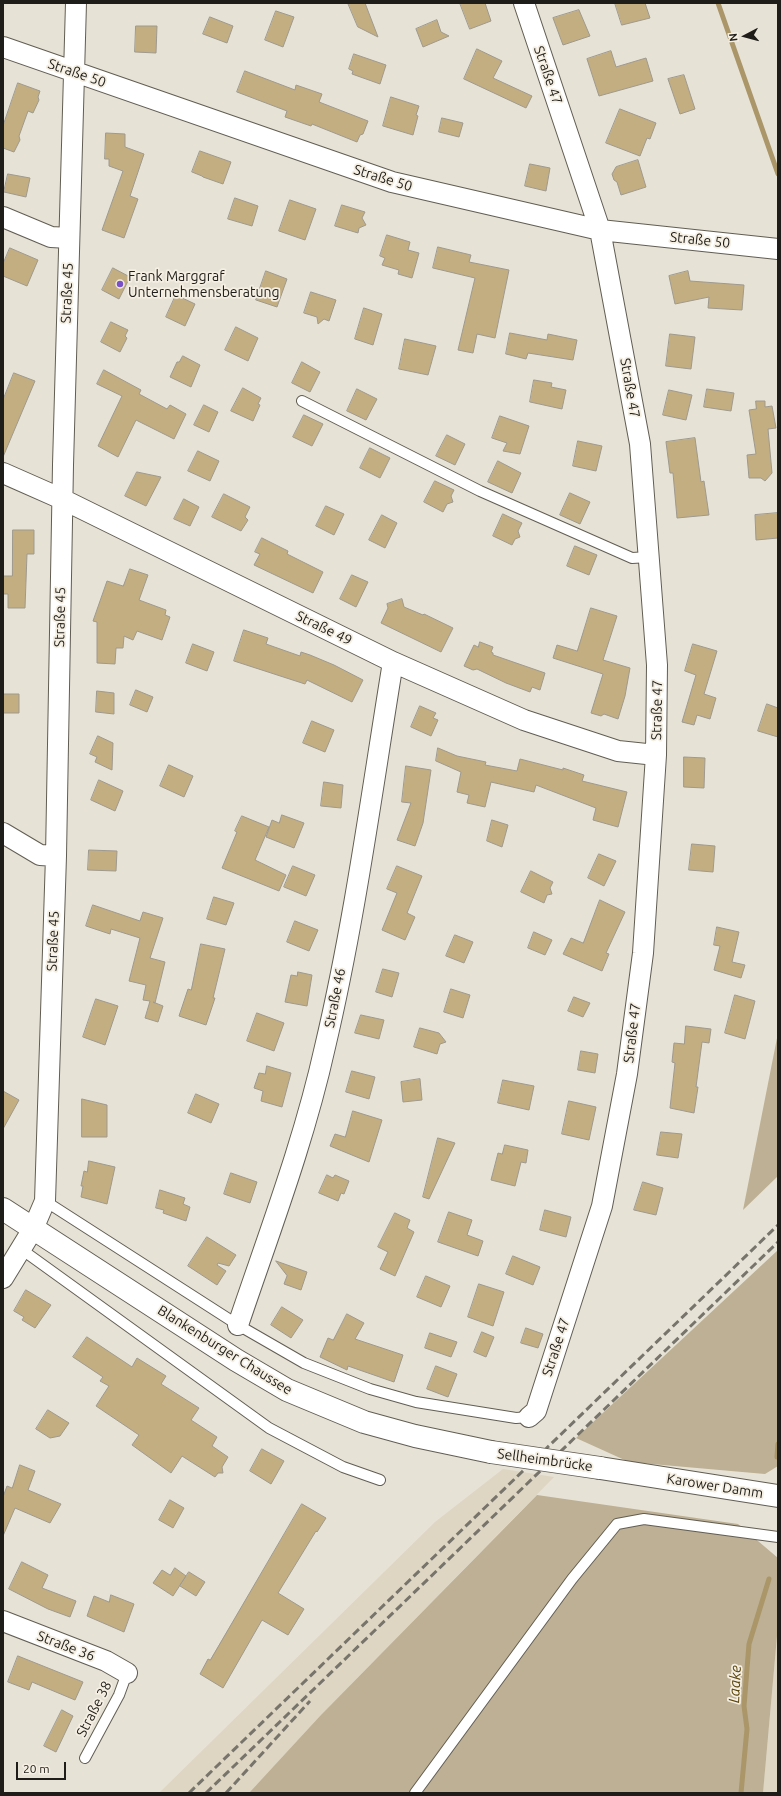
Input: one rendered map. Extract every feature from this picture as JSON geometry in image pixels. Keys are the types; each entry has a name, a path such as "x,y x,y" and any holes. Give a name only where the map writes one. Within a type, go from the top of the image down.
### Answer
{"main road":[{"name":"Blankenburger Chaussee","path":"3,1209 236,1360 287,1390 364,1422 414,1436 491,1452"},
{"name":"Sellheimbrücke","path":"491,1452 653,1477"},
{"name":"Karower Damm","path":"653,1477 768,1495"}],"street":[{"name":"Straße 45","path":"3,1278 34,1228 45,1201 56,856 62,499 76,3"},
{"name":"Straße 47","path":"524,3 600,230 640,444 657,665 656,755 643,952 623,1098 602,1206 536,1411 529,1416"},
{"name":"Straße 50","path":"3,47 392,182 600,230 778,249"},
{"path":"3,217 51,238 69,238"},
{"name":"Straße 49","path":"3,473 62,499 393,662 524,720 618,751 656,755"},
{"name":"Straße 46","path":"238,1325 294,1162 325,1047 348,931 393,662"},
{"path":"3,833 40,855 56,856"},
{"name":"Straße 36","path":"3,1621 106,1661 127,1673"}],"lane":[{"path":"302,401 480,491 632,558 649,557"},
{"name":"Blankenburger Chaussee","path":"45,1201 238,1325 304,1363 370,1389 416,1402 516,1418 529,1416"},
{"path":"21,1249 269,1428 343,1467 380,1480"},
{"path":"415,1793 572,1579 617,1524 644,1519 778,1537"},
{"name":"Straße 38","path":"85,1758 119,1695 127,1673"}],"shaded area":[{"path":"778,1033 778,1176 743,1210"},
{"path":"778,1250 778,1466 765,1474 629,1462 576,1438"},
{"path":"503,1469 554,1477 320,1716 249,1793 159,1793 435,1522"},
{"path":"537,1495 738,1524 778,1558 778,1625 763,1793 249,1793 320,1716"},
{"path":"778,1625 778,1793 763,1793"}],"building":[{"path":"348,3 365,3 378,37 358,27"},
{"path":"460,3 485,3 491,21 470,29"},
{"path":"615,3 645,3 650,18 622,25"},
{"path":"579,10 590,36 563,45 553,18"},
{"path":"276,11 294,17 283,47 265,40"},
{"path":"210,17 233,26 227,43 203,34"},
{"path":"437,20 441,32 449,36 423,47 416,29"},
{"path":"136,26 157,26 156,53 135,52"},
{"path":"477,49 502,61 493,78 532,96 526,108 464,79"},
{"path":"611,51 616,67 646,58 653,81 599,96 587,59"},
{"path":"354,54 386,65 380,84 352,74 353,71 349,69"},
{"path":"245,71 295,90 296,85 322,94 319,102 368,121 363,134 360,135 357,142 312,124 311,126 285,117 287,111 237,92"},
{"path":"684,75 695,109 680,114 668,79"},
{"path":"18,83 40,91 38,97 39,100 33,113 28,111 19,136 20,140 14,152 3,148 3,126"},
{"path":"391,97 419,106 413,135 383,126"},
{"path":"620,109 656,123 650,139 647,138 640,156 606,143"},
{"path":"442,118 463,123 459,137 439,132"},
{"path":"106,133 125,134 125,147 144,154 130,196 138,199 124,238 102,230 123,171 109,166 109,159 105,159"},
{"path":"200,151 231,162 223,184 192,172"},
{"path":"638,160 646,187 621,195 617,182 614,180 612,174 616,167"},
{"path":"530,164 550,168 546,191 525,186"},
{"path":"8,174 30,178 26,197 4,192"},
{"path":"235,198 258,206 252,226 228,219"},
{"path":"290,200 316,209 305,240 279,231"},
{"path":"342,205 365,212 362,218 366,225 359,228 358,233 335,226"},
{"path":"387,235 410,242 408,250 419,253 412,278 398,274 399,270 382,265 385,258 380,256"},
{"path":"438,247 471,255 469,262 509,270 495,338 477,334 473,353 458,350 475,278 433,268"},
{"path":"10,248 38,260 27,286 3,276 3,264"},
{"path":"113,268 130,277 119,299 102,290"},
{"path":"266,271 287,279 277,307 256,300"},
{"path":"688,271 690,281 744,285 742,310 708,308 709,297 675,304 669,276"},
{"path":"311,292 336,300 329,321 324,319 318,324 317,317 304,313"},
{"path":"176,295 195,304 185,326 166,317"},
{"path":"364,308 382,314 373,345 355,339"},
{"path":"111,322 128,330 125,336 127,338 120,352 101,342"},
{"path":"236,327 258,338 248,361 225,350"},
{"path":"510,333 547,340 548,334 577,340 573,360 528,353 526,359 506,354"},
{"path":"670,334 695,337 691,369 666,366"},
{"path":"405,339 436,346 428,375 399,369"},
{"path":"183,356 200,365 191,387 170,377 177,362 179,362"},
{"path":"302,362 320,372 310,392 292,383"},
{"path":"104,370 141,390 139,394 167,409 170,405 186,414 174,439 136,420 118,457 98,446 122,396 97,384"},
{"path":"14,373 35,381 3,457 3,400"},
{"path":"534,380 552,383 551,387 566,390 562,409 530,402"},
{"path":"243,388 261,398 258,404 260,405 253,421 231,411"},
{"path":"357,389 377,399 366,420 347,411"},
{"path":"707,389 734,393 731,411 704,407"},
{"path":"669,390 692,395 686,420 663,415"},
{"path":"756,401 765,401 765,407 772,406 776,428 768,429 772,473 765,481 761,478 749,478 747,455 756,454 749,410 756,409"},
{"path":"204,405 218,412 209,432 194,425"},
{"path":"304,415 323,424 312,446 293,437"},
{"path":"500,416 529,426 520,454 503,451 507,443 492,438"},
{"path":"447,435 465,444 455,465 436,456"},
{"path":"695,438 701,482 704,481 709,515 677,518 673,473 670,473 666,442"},
{"path":"578,441 602,446 596,471 573,466"},
{"path":"370,448 390,458 380,478 360,468"},
{"path":"198,451 219,461 210,481 188,471"},
{"path":"498,461 521,473 512,493 488,482"},
{"path":"137,472 161,477 146,506 125,496"},
{"path":"435,481 454,490 451,496 453,502 447,504 443,512 424,502"},
{"path":"570,493 590,502 580,524 560,515"},
{"path":"224,494 250,507 245,517 248,520 241,531 212,517"},
{"path":"184,499 199,507 190,526 174,519"},
{"path":"326,506 344,514 334,535 316,526"},
{"path":"778,513 778,538 756,540 755,515"},
{"path":"503,514 522,523 518,531 520,537 515,539 512,545 493,536"},
{"path":"382,515 397,523 385,548 369,540"},
{"path":"13,530 34,530 34,554 27,554 25,608 8,608 8,594 3,594 3,576 12,576"},
{"path":"262,538 288,551 287,554 323,572 313,593 254,565 260,554 255,552"},
{"path":"575,546 597,555 589,575 567,566"},
{"path":"130,569 148,575 139,600 166,610 165,615 170,617 162,640 137,631 133,640 124,636 123,648 116,648 115,664 97,663 97,622 93,621 107,581 123,586"},
{"path":"352,575 368,582 356,607 340,599"},
{"path":"402,599 404,607 423,615 424,614 453,628 441,652 381,623 388,608 387,604"},
{"path":"591,608 617,616 603,660 630,668 625,696 618,719 604,714 601,716 591,713 603,674 553,658 557,645 577,651"},
{"path":"244,630 268,638 266,644 300,656 301,652 310,655 363,680 352,702 307,680 305,684 234,661"},
{"path":"480,642 493,647 491,652 493,655 545,673 540,690 532,687 530,692 506,683 477,669 473,670 464,666 474,645 478,647"},
{"path":"193,644 214,652 207,671 186,663"},
{"path":"693,644 717,651 704,694 716,698 710,719 697,715 694,725 682,722 696,675 685,671"},
{"path":"136,690 153,697 147,712 130,705"},
{"path":"97,691 114,693 114,714 96,712"},
{"path":"3,694 19,694 19,713 3,713"},
{"path":"767,704 778,708 778,737 758,731"},
{"path":"420,706 436,713 433,718 438,720 431,736 411,727"},
{"path":"312,721 334,730 325,752 303,743"},
{"path":"98,736 113,743 112,770 95,762 97,757 90,754"},
{"path":"438,748 457,756 486,762 485,765 517,771 520,759 563,770 563,768 584,775 582,781 627,792 618,827 593,820 596,808 536,785 534,792 491,782 485,807 467,803 469,795 457,792 461,772 436,761"},
{"path":"684,757 705,758 704,788 684,787"},
{"path":"169,765 193,776 184,797 160,786"},
{"path":"406,766 431,770 423,823 415,846 397,840 411,803 402,802"},
{"path":"99,780 123,791 115,811 91,800"},
{"path":"324,782 343,785 341,808 321,806"},
{"path":"282,815 304,823 294,848 266,837 272,820 279,823"},
{"path":"242,816 269,827 255,860 286,875 279,891 222,868"},
{"path":"492,820 508,825 502,847 487,841"},
{"path":"692,844 715,846 713,872 689,870"},
{"path":"89,850 117,851 116,871 88,870"},
{"path":"599,854 616,861 604,886 588,878"},
{"path":"293,866 315,875 306,896 284,887"},
{"path":"397,866 422,876 407,913 415,917 405,940 382,930 397,893 387,889"},
{"path":"531,871 553,882 550,888 552,894 547,895 544,903 521,892"},
{"path":"214,897 234,903 226,925 207,919"},
{"path":"600,900 625,912 606,953 609,954 602,971 563,954 571,938 583,943"},
{"path":"93,905 140,921 143,912 163,918 150,958 165,962 155,1003 163,1006 158,1022 145,1018 150,1001 143,1000 146,985 129,981 140,938 111,929 110,934 86,926"},
{"path":"295,921 318,930 309,951 287,942"},
{"path":"717,927 739,932 732,962 745,965 741,978 714,970 720,946 714,945"},
{"path":"534,932 552,940 545,955 528,948"},
{"path":"455,935 473,942 464,963 446,956"},
{"path":"201,944 225,949 213,998 215,998 206,1025 179,1016 188,989 191,990"},
{"path":"383,969 399,973 392,997 376,992"},
{"path":"298,972 312,975 307,1006 285,1002 291,975 297,976"},
{"path":"451,989 470,995 463,1018 444,1012"},
{"path":"735,995 755,1001 745,1039 725,1033"},
{"path":"574,997 590,1003 583,1017 568,1011"},
{"path":"96,999 118,1006 105,1045 83,1037"},
{"path":"257,1013 284,1023 274,1051 247,1041"},
{"path":"361,1015 384,1020 379,1039 355,1033"},
{"path":"686,1026 711,1029 709,1043 702,1042 694,1113 670,1108 675,1063 672,1062 674,1043 684,1044"},
{"path":"420,1028 439,1033 446,1042 440,1044 437,1054 414,1047"},
{"path":"581,1051 598,1054 595,1073 578,1070"},
{"path":"267,1066 291,1073 282,1107 261,1101 263,1091 254,1088 259,1073 265,1074"},
{"path":"352,1071 375,1077 369,1099 346,1092"},
{"path":"420,1079 422,1100 403,1102 401,1082"},
{"path":"503,1080 534,1086 529,1110 498,1103"},
{"path":"3,1091 19,1100 3,1129"},
{"path":"196,1094 219,1104 211,1123 188,1113"},
{"path":"82,1099 107,1105 107,1137 82,1137"},
{"path":"569,1101 596,1107 589,1140 562,1134"},
{"path":"353,1111 382,1120 369,1162 330,1146 335,1134 345,1137"},
{"path":"661,1132 682,1134 678,1158 657,1155"},
{"path":"438,1138 455,1143 429,1199 423,1197"},
{"path":"505,1145 528,1150 526,1163 521,1162 515,1186 491,1180 498,1153 502,1154"},
{"path":"89,1161 115,1167 107,1204 81,1197 83,1186 81,1186 84,1171 87,1172"},
{"path":"231,1173 257,1182 250,1203 224,1194"},
{"path":"327,1175 333,1178 335,1175 349,1181 344,1194 341,1193 338,1201 319,1193"},
{"path":"643,1182 663,1188 656,1215 634,1210"},
{"path":"160,1190 185,1198 183,1204 190,1207 186,1221 163,1213 164,1210 156,1208"},
{"path":"545,1210 571,1217 566,1237 540,1230"},
{"path":"449,1212 472,1220 467,1235 483,1241 478,1256 438,1242"},
{"path":"395,1213 410,1220 407,1228 414,1232 395,1276 380,1269 388,1252 378,1247"},
{"path":"207,1237 236,1255 229,1266 218,1263 217,1265 226,1271 217,1285 188,1266"},
{"path":"513,1256 540,1267 533,1285 506,1274"},
{"path":"276,1261 307,1272 301,1290 284,1284 287,1276"},
{"path":"426,1276 450,1286 441,1307 417,1297"},
{"path":"479,1284 504,1292 493,1326 468,1317"},
{"path":"26,1290 51,1305 35,1328 22,1320 24,1317 14,1311"},
{"path":"282,1307 303,1320 291,1338 271,1325"},
{"path":"347,1314 364,1323 355,1339 403,1355 394,1382 348,1366 347,1370 320,1357 328,1338 333,1340"},
{"path":"526,1328 543,1334 538,1348 521,1343"},
{"path":"482,1332 494,1337 486,1357 474,1352"},
{"path":"430,1333 457,1342 451,1357 425,1348"},
{"path":"87,1337 132,1367 137,1358 166,1376 161,1384 199,1408 191,1420 217,1437 212,1446 228,1457 222,1467 223,1473 218,1473 215,1477 182,1456 171,1473 132,1445 139,1435 96,1406 109,1386 100,1381 103,1377 73,1357"},
{"path":"436,1366 457,1374 448,1397 427,1389"},
{"path":"48,1410 69,1423 60,1436 50,1438 36,1429"},
{"path":"262,1449 284,1461 271,1484 250,1471"},
{"path":"20,1465 35,1471 28,1490 61,1504 50,1523 15,1508 3,1536 3,1497 7,1486 12,1488"},
{"path":"170,1500 184,1508 173,1528 159,1520"},
{"path":"302,1504 326,1518 317,1532 316,1531 278,1593 304,1609 288,1635 262,1620 223,1688 200,1674 208,1659 210,1660"},
{"path":"22,1562 48,1575 42,1588 76,1601 70,1617 48,1609 9,1589"},
{"path":"175,1568 186,1576 173,1596 153,1583 162,1570 170,1575"},
{"path":"189,1572 205,1582 196,1596 180,1586"},
{"path":"111,1595 134,1604 124,1632 87,1616 94,1596 109,1602"},
{"path":"18,1656 83,1682 75,1700 32,1682 29,1690 8,1682"},
{"path":"62,1710 73,1716 56,1752 44,1746"}],"waterway":[{"name":"Laake","path":"718,3 778,174"},
{"name":"Laake","path":"777,1457 778,1444"},
{"name":"Laake","path":"741,1793 747,1729 744,1706 749,1644 769,1579"}],"railway":[{"path":"189,1793 778,1225"},
{"path":"206,1793 778,1242"},
{"path":"226,1793 310,1701"}],"place":[{"name":"Frank Marggraf Unternehmensberatung","path":"120,284"}]}
